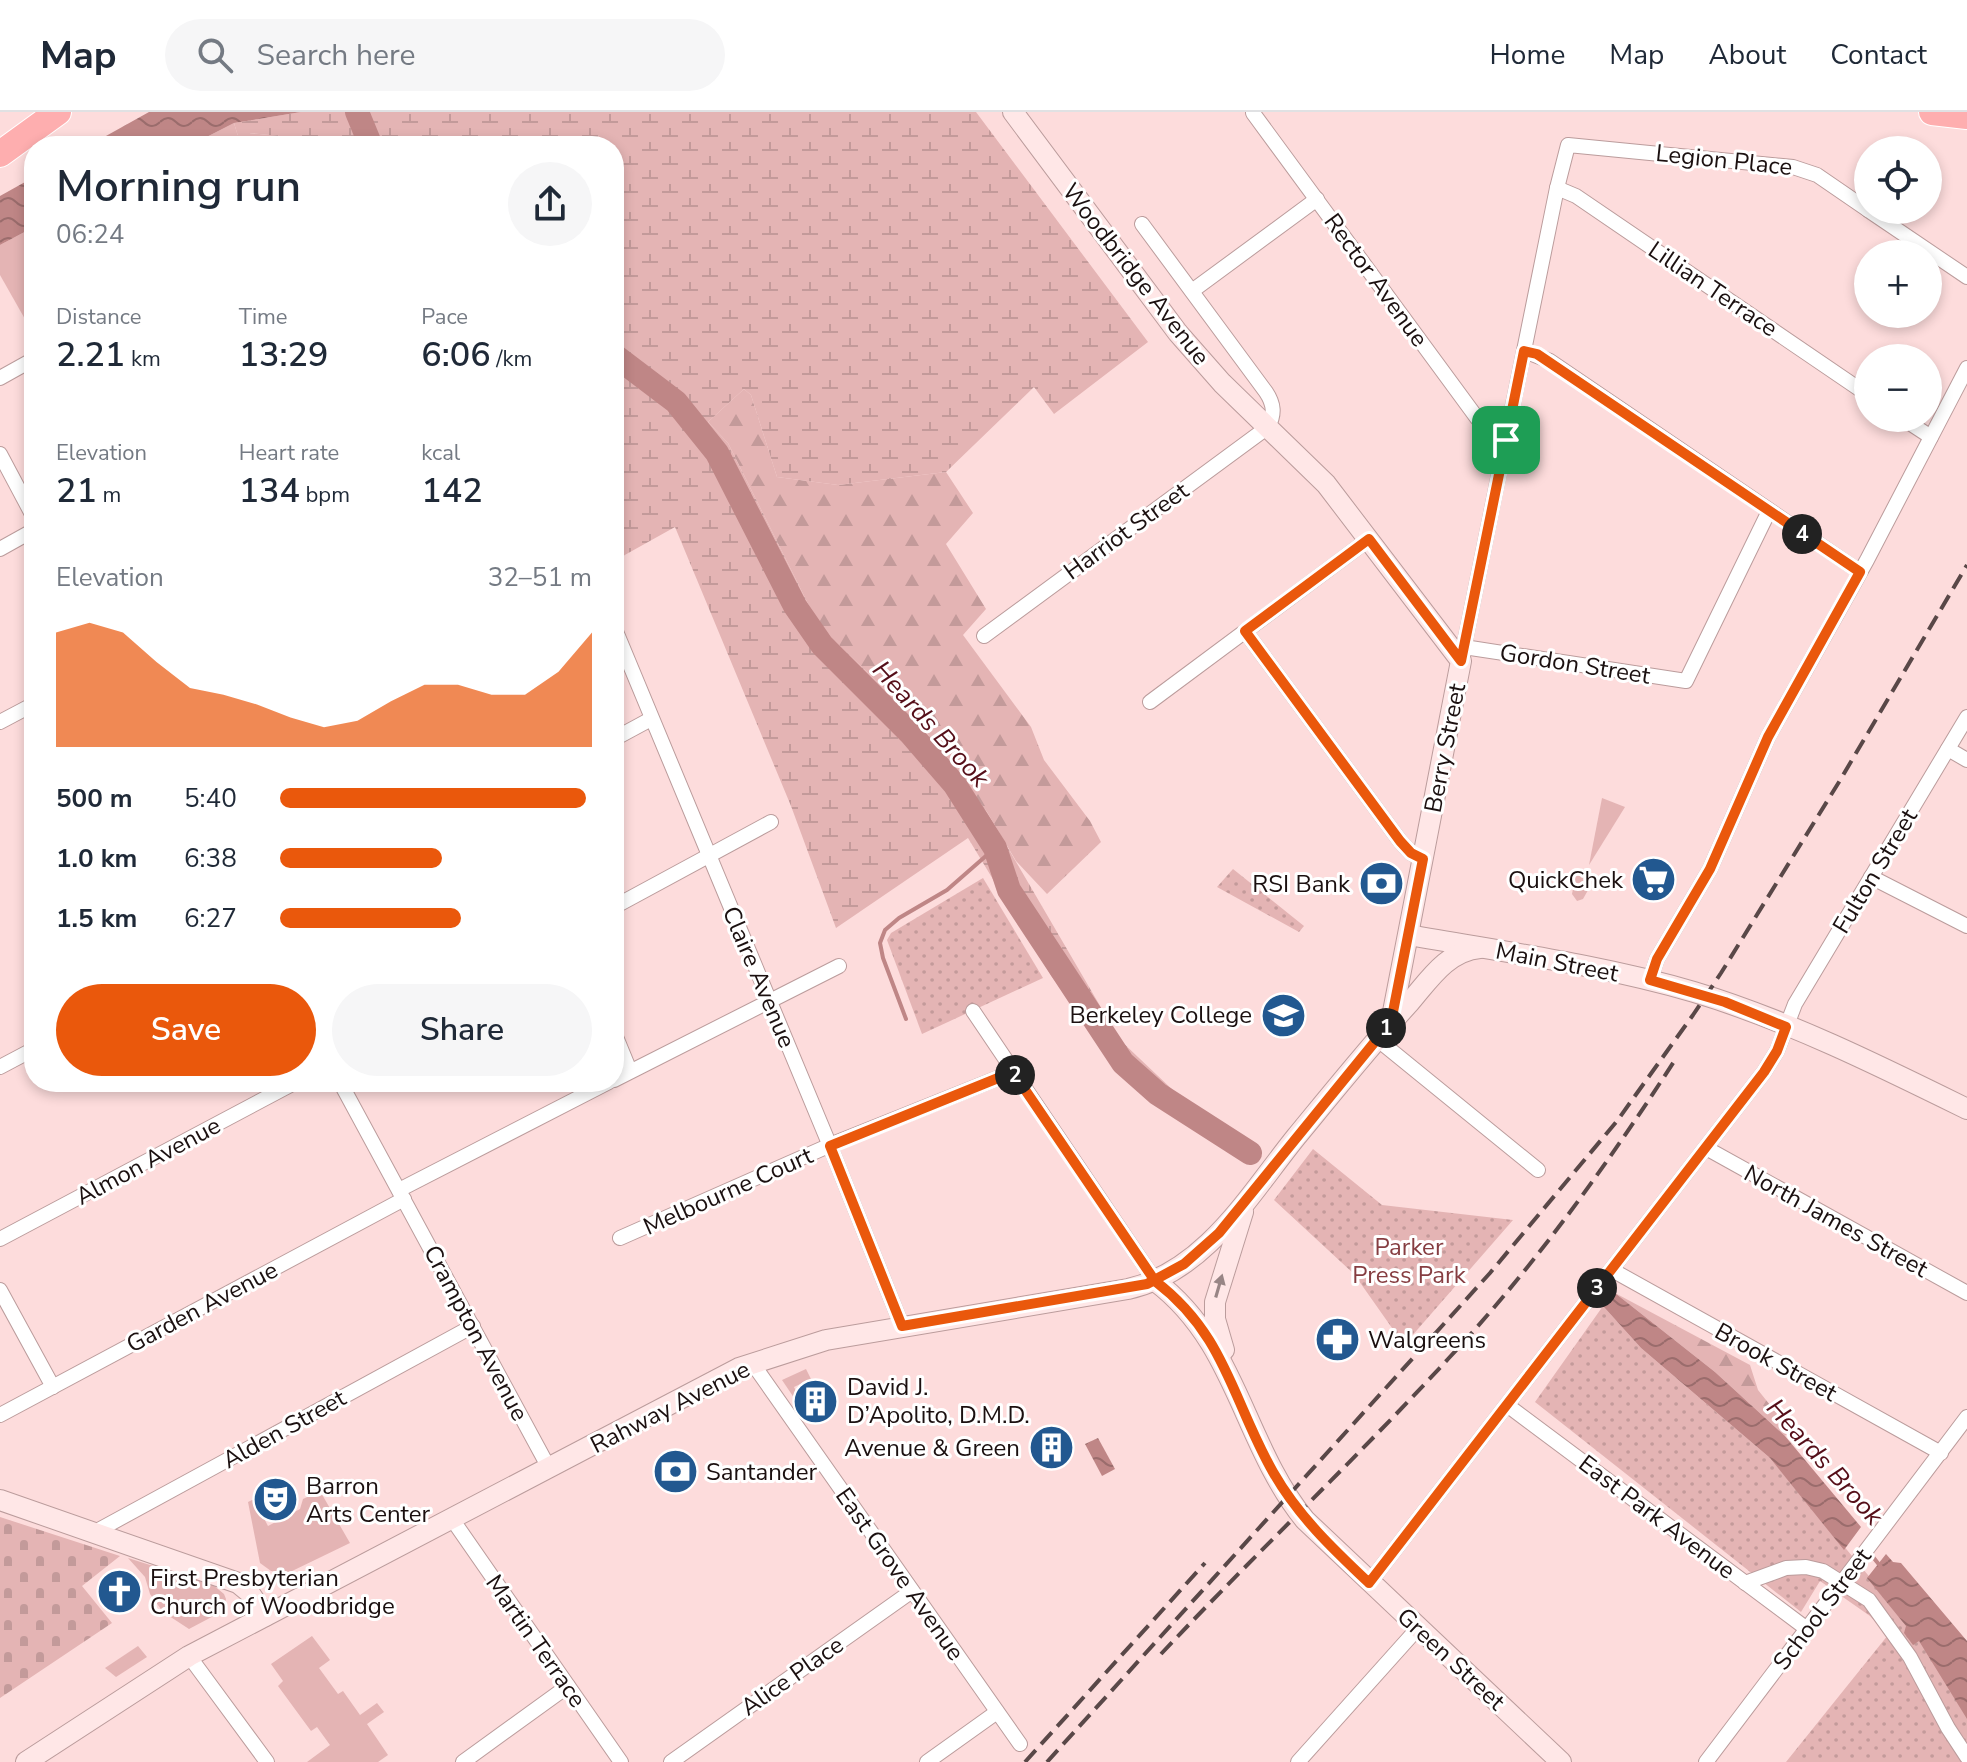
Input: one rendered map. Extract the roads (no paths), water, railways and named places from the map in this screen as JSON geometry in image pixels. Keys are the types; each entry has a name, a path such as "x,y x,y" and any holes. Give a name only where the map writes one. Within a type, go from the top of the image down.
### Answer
{"highway":[{"path":"25,136 58,112"},
{"path":"1932,112 1967,116"},
{"path":"0,154 24,137"}],"street":[{"name":"Woodbridge Avenue","path":"1013,112 1178,333 1222,383 1326,484 1463,654"},
{"name":"Rector Avenue","path":"1253,113 1477,418 1488,431 1506,440"},
{"name":"Berry Street","path":"1391,1022 1506,440 1568,145"},
{"name":"Legion Place","path":"1568,145 1793,167 1817,175 1854,200"},
{"name":"Lillian Terrace","path":"1557,188 1576,196 1854,385"},
{"path":"1192,291 1317,199"},
{"name":"Woodbridge Avenue","path":"1142,224 1269,396 1273,414 1268,427"},
{"name":"Legion Place","path":"1889,224 1967,277"},
{"path":"1524,351 1550,361 1860,572"},
{"path":"0,378 24,365"},
{"path":"1650,980 1657,959 1710,869 1768,737 1965,374"},
{"name":"Harriot Street","path":"984,636 1268,427"},
{"path":"1923,432 1931,437"},
{"path":"0,454 24,499"},
{"name":"Gordon Street","path":"1463,654 1686,681 1769,511"},
{"path":"0,549 24,536"},
{"path":"1150,702 1369,539"},
{"path":"1245,631 1400,841 1411,853 1423,859"},
{"name":"Claire Avenue","path":"624,652 902,1326"},
{"path":"0,722 24,709"},
{"name":"Fulton Street","path":"1369,1583 1769,1065 1795,1004 1967,717"},
{"path":"624,734 651,719"},
{"path":"1948,749 1967,760"},
{"path":"624,901 771,822"},
{"path":"1871,877 1967,926"},
{"name":"Main Street","path":"1409,935 1650,980 1716,999 1854,1055 1967,1109"},
{"name":"Rahway Avenue","path":"26,1762 189,1656 739,1368 826,1340 1128,1289 1155,1281 1201,1250 1391,1022 1446,962 1465,950 1480,948"},
{"name":"Garden Avenue","path":"624,1074 839,966"},
{"path":"973,1011 1155,1281"},
{"path":"1377,1039 1538,1170"},
{"path":"0,1067 24,1054"},
{"path":"624,1056 630,1071"},
{"name":"Melbourne Court","path":"620,1238 830,1146 1013,1072"},
{"name":"Almon Avenue","path":"0,1239 277,1092"},
{"name":"Crampton Avenue","path":"345,1092 549,1468"},
{"name":"Garden Avenue","path":"0,1415 591,1092"},
{"name":"North James Street","path":"1706,1148 1967,1293"},
{"path":"1235,1389 1217,1328 1215,1302 1247,1198"},
{"name":"Brook Street","path":"1612,1270 1941,1453"},
{"name":"Green Street","path":"1155,1281 1183,1303 1199,1324 1235,1389 1267,1461 1292,1504 1369,1583 1561,1762"},
{"path":"0,1290 53,1387"},
{"name":"Alden Street","path":"95,1532 473,1326"},
{"name":"East Grove Avenue","path":"753,1364 1020,1744"},
{"name":"East Park Avenue","path":"1507,1405 1807,1629"},
{"name":"School Street","path":"1706,1762 1967,1417"},
{"path":"0,1500 238,1583 249,1592 265,1616"},
{"name":"Martin Terrace","path":"452,1519 621,1762"},
{"path":"1745,1583 1786,1568 1806,1567 1823,1571 1869,1600 1910,1657 1967,1757"},
{"name":"Alice Place","path":"671,1762 912,1591"},
{"path":"1298,1762 1418,1628"},
{"path":"189,1656 267,1762"},
{"path":"463,1762 568,1686"},
{"path":"927,1762 997,1712"}],"water":[{"path":"149,112 301,112 234,123 209,136 106,136"},
{"path":"24,183 24,232 0,245 0,196"},
{"path":"1615,1293 1715,1372 1785,1436 1861,1527 1844,1550 1770,1458 1641,1348 1603,1306"},
{"path":"1098,1438 1115,1469 1102,1476 1085,1444"},
{"path":"1886,1554 1893,1562 1901,1563 1967,1641 1967,1719 1919,1641 1913,1645 1904,1633 1906,1626 1867,1578"}],"waterway":[{"name":"Heards Brook","path":"357,112 367,136"},
{"name":"Heards Brook","path":"624,363 676,402 717,453 795,606 822,645 910,733 955,785 995,848 1009,890 1123,1063 1158,1094 1250,1153"},
{"path":"906,1019 883,958 880,943 885,930 899,918 947,890 995,848"},
{"name":"Heards Brook","path":"1869,1552 1881,1567"}],"railway":[{"path":"1047,1762 1490,1273 1617,1121 1721,973 1839,782 1967,565"},
{"path":"1161,1654 1480,1324 1568,1214 1675,1060"},
{"path":"1025,1762 1205,1563"}],"place":[{"name":"QuickChek","path":"1654,880"},
{"name":"RSI Bank","path":"1381,884"},
{"name":"Berkeley College","path":"1283,1015"},
{"name":"Walgreens","path":"1337,1340"},
{"name":"David J. D’Apolito, D.M.D.","path":"816,1401"},
{"name":"Avenue & Green","path":"1051,1448"},
{"name":"Santander","path":"675,1472"},
{"name":"Barron Arts Center","path":"275,1500"},
{"name":"First Presbyterian Church of Woodbridge","path":"119,1592"}],"park label":[{"name":"Parker Press Park","path":"1409,1261"}]}
